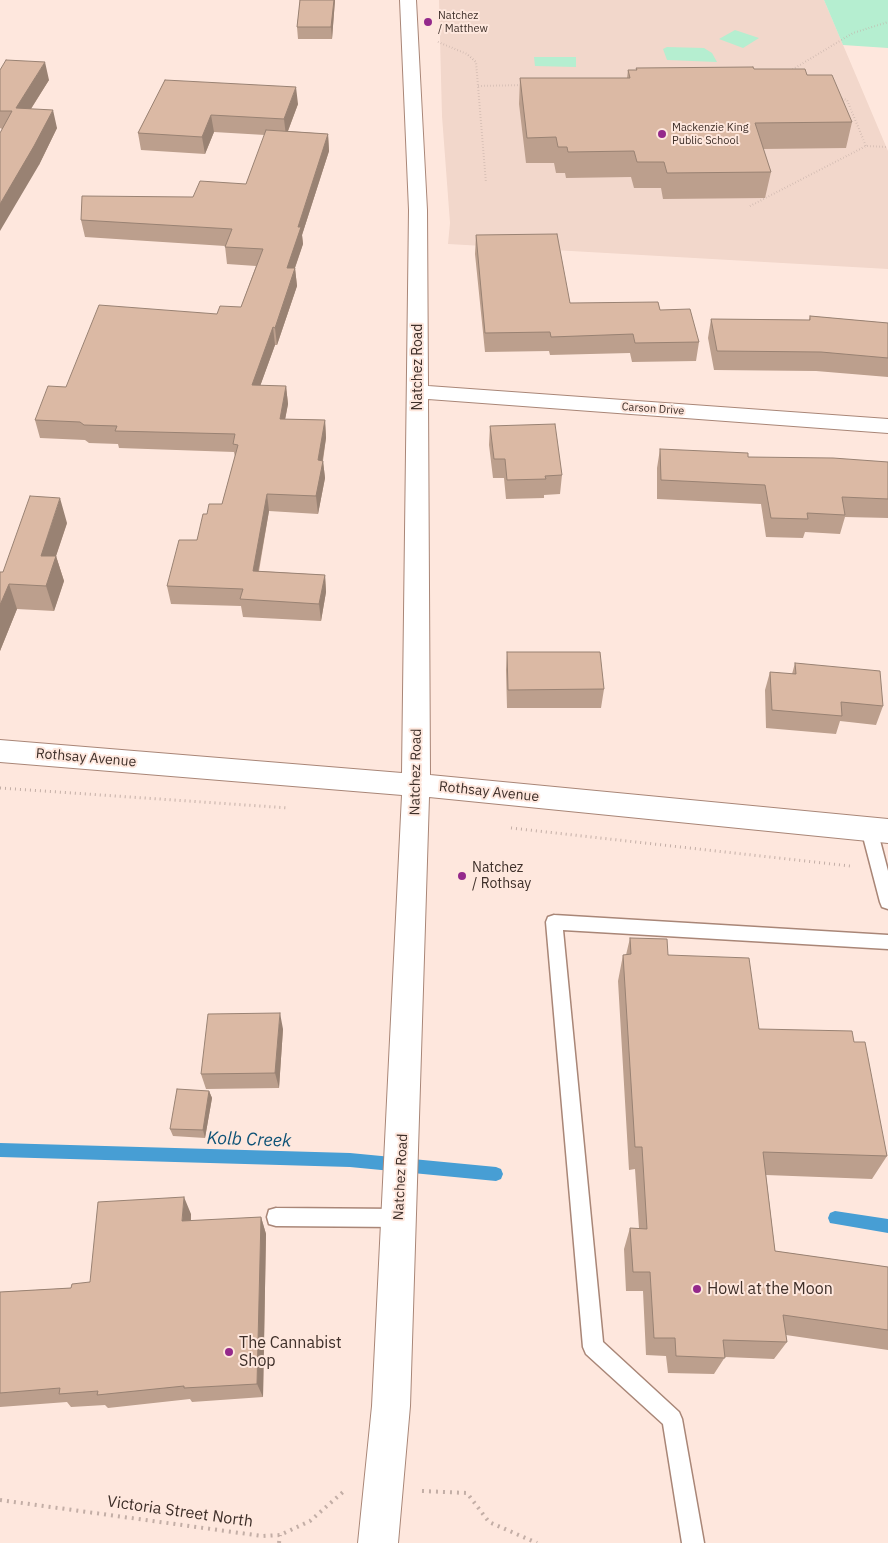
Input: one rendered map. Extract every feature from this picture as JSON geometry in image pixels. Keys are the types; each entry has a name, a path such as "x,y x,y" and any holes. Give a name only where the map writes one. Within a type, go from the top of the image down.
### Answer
{"street":[{"name":"Natchez Road","path":"378,1543 391,1406 416,785 418,210 408,0"},
{"name":"Carson Drive","path":"418,392 888,426"},
{"name":"Rothsay Avenue","path":"0,751 416,785 879,830"}],"lane":[{"path":"879,830 880,869 888,902"},
{"path":"693,1543 672,1419 593,1347 554,922 888,942"},
{"path":"276,1217 399,1202"}],"path":[{"path":"790,71 853,33 888,22"},
{"path":"438,42 467,54 476,62 486,183"},
{"path":"478,86 527,85"},
{"path":"838,98 847,100 866,146"},
{"path":"750,206 866,146 888,147"},
{"path":"0,788 291,808"},
{"path":"506,827 880,869"},
{"path":"447,1491 467,1493 489,1522 521,1541 537,1543"},
{"name":"Victoria Street North","path":"0,1500 262,1536 280,1535 310,1521 343,1492"},
{"path":"279,1543 280,1535"}],"shaded area":[{"name":"Mackenzie King Public School","path":"439,0 824,0 888,151 888,269 448,244 450,223 442,116"}],"green space":[{"path":"824,0 888,0 888,48 843,45"},
{"path":"735,30 759,38 743,48 719,39"},
{"path":"667,47 704,48 712,53 717,62 667,60 663,49"},
{"path":"534,57 576,57 576,67 535,66"}],"building":[{"path":"300,0 334,0 331,27 297,27"},
{"path":"6,60 45,62 16,108 53,110 0,204 0,133 12,111 0,111 0,70"},
{"path":"753,67 754,69 805,69 807,75 832,75 852,122 755,123 771,172 667,173 664,162 637,162 634,151 568,152 567,147 558,147 556,137 527,138 520,78 630,78 628,70 637,70 636,68"},
{"path":"165,80 296,87 284,119 211,115 202,137 138,133"},
{"path":"266,130 328,134 287,268 295,268 275,328 273,327 252,385 286,386 280,419 325,420 318,460 323,461 316,496 267,494 253,571 325,575 319,604 240,599 243,589 167,586 179,540 197,540 203,514 207,514 209,504 222,504 238,445 233,444 235,434 115,431 117,426 35,420 48,386 66,387 99,305 217,314 220,306 241,307 263,249 225,247 232,229 81,220 82,196 193,197 200,181 246,184"},
{"path":"557,234 570,303 658,302 660,310 690,309 699,342 635,343 633,334 551,337 550,332 485,333 476,235"},
{"path":"810,316 888,323 888,358 821,352 717,351 711,319 810,320"},
{"path":"555,424 562,475 545,476 546,479 507,480 505,459 494,459 490,426"},
{"path":"660,449 748,453 748,457 833,458 888,462 888,499 842,497 845,515 807,513 808,519 771,518 765,485 661,480"},
{"path":"30,496 60,498 41,556 56,556 46,586 9,584 0,605 0,572 3,572"},
{"path":"507,652 600,652 604,689 508,690"},
{"path":"795,663 880,671 883,706 841,702 842,716 772,710 770,672 796,674"},
{"path":"630,938 667,939 668,955 749,958 759,1029 852,1031 854,1042 865,1042 887,1156 763,1152 775,1251 888,1267 888,1330 783,1315 787,1342 723,1340 725,1358 676,1356 675,1338 654,1338 650,1272 633,1272 630,1228 647,1229 642,1147 635,1147 623,955 631,954"},
{"path":"280,1013 275,1073 201,1074 208,1014"},
{"path":"177,1089 209,1091 203,1130 170,1129"},
{"path":"184,1197 182,1221 261,1217 257,1384 184,1388 184,1386 97,1395 98,1391 59,1394 60,1388 0,1393 0,1292 71,1288 72,1284 90,1282 98,1202"}],"waterway":[{"name":"Kolb Creek","path":"0,1150 350,1160 496,1174"},
{"name":"Kolb Creek","path":"835,1218 888,1226"}],"place":[{"name":"Natchez / Matthew","path":"428,22"},
{"name":"Mackenzie King Public School","path":"662,134"},
{"name":"Natchez / Rothsay","path":"462,876"},
{"name":"Howl at the Moon","path":"697,1289"},
{"name":"The Cannabist Shop","path":"229,1352"}]}
